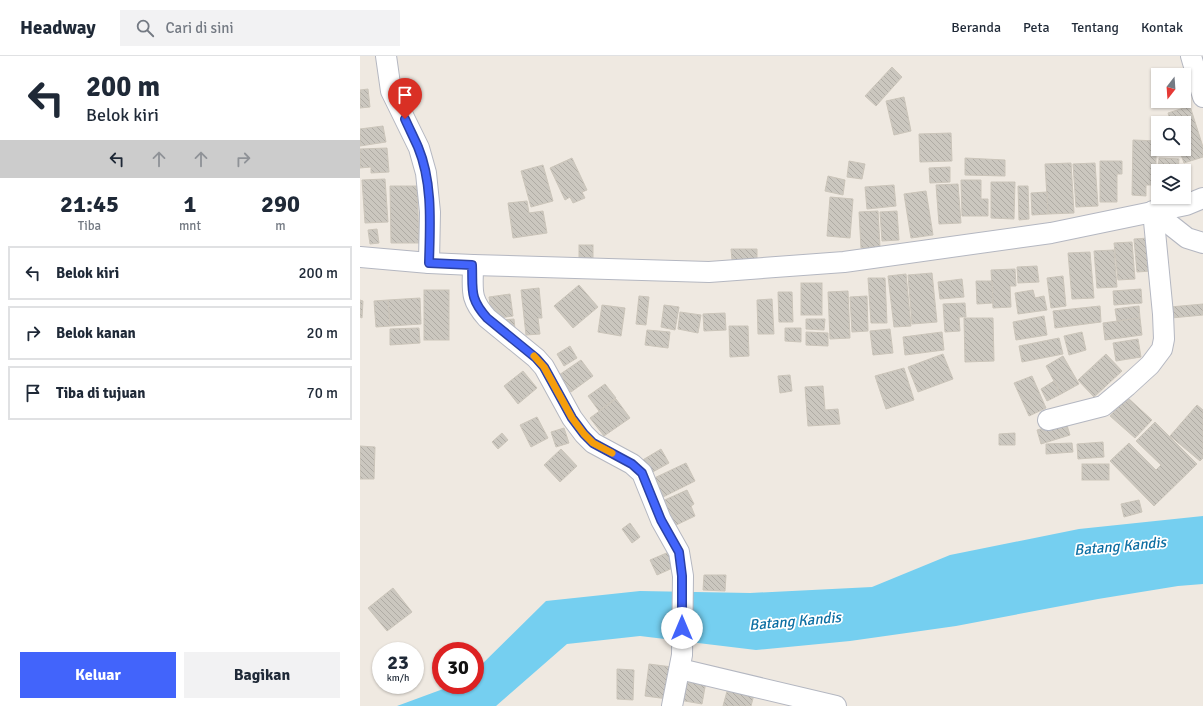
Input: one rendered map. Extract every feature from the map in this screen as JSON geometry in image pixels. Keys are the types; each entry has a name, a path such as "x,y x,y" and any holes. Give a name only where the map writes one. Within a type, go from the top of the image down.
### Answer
{"street":[{"path":"386,56 391,91 419,148 426,173 430,212 429,263"},
{"path":"1191,56 1203,97"},
{"path":"360,257 472,265 709,272 844,262 1051,234 1153,215 1203,198"},
{"path":"1153,215 1168,223 1187,238 1203,244"},
{"path":"1048,420 1103,406 1150,365 1162,349 1164,339 1164,314 1153,215"},
{"path":"472,265 473,296 481,312 536,358 544,367 572,418 584,434 593,443 632,464 642,473 661,520 679,552 682,576 681,662 672,706"},
{"path":"681,662 836,706"}],"water":[{"name":"Batang Kandis","path":"1203,516 1203,584 1178,586 1098,599 956,626 850,641 756,650 640,636 567,644 496,706 397,706 432,693 484,694 484,662 546,601 640,591 750,593 872,587 950,555 1079,529"}],"building":[{"path":"892,67 902,77 876,106 865,96"},
{"path":"368,89 370,107 360,108 360,90"},
{"path":"904,97 911,131 894,135 886,101"},
{"path":"1184,108 1191,108 1203,147 1203,157 1184,163 1182,156 1191,156 1191,116 1169,116 1168,113"},
{"path":"383,126 386,142 360,146 360,129"},
{"path":"951,133 952,161 920,162 919,134"},
{"path":"1133,140 1151,141 1151,156 1156,156 1156,164 1151,164 1151,185 1146,185 1146,196 1132,195"},
{"path":"387,148 389,172 371,173 371,167 360,168 360,149"},
{"path":"572,158 587,190 582,192 585,198 573,203 570,197 565,200 550,168"},
{"path":"965,158 1005,160 1005,176 965,175"},
{"path":"1159,158 1179,159 1179,164 1159,164"},
{"path":"849,161 865,164 862,179 847,177"},
{"path":"1100,161 1122,161 1122,174 1117,174 1117,202 1100,202"},
{"path":"1071,163 1074,213 1048,214 1045,164"},
{"path":"1095,163 1098,206 1076,207 1073,164"},
{"path":"543,165 553,201 531,207 521,171"},
{"path":"950,167 950,182 930,183 929,168"},
{"path":"828,176 845,180 843,195 825,191"},
{"path":"385,179 388,222 365,223 362,180"},
{"path":"961,180 981,180 981,199 988,199 988,216 962,216"},
{"path":"991,182 1015,182 1014,219 991,218"},
{"path":"958,184 961,223 939,224 936,185"},
{"path":"894,185 896,206 867,209 865,187"},
{"path":"390,186 417,186 419,243 391,243"},
{"path":"1018,186 1028,186 1029,219 1019,220"},
{"path":"926,191 933,235 911,238 904,194"},
{"path":"1047,192 1048,214 1032,215 1031,193"},
{"path":"830,197 853,199 850,238 827,236"},
{"path":"527,201 529,213 543,211 547,233 513,238 508,203"},
{"path":"878,211 880,247 861,248 859,212"},
{"path":"897,211 899,240 882,241 880,212"},
{"path":"377,229 379,243 370,244 368,230"},
{"path":"1149,238 1151,271 1137,272 1134,239"},
{"path":"1132,242 1135,279 1118,280 1114,243"},
{"path":"579,245 593,245 593,258 579,258"},
{"path":"731,249 757,249 757,260 732,260"},
{"path":"1114,250 1117,287 1097,288 1094,251"},
{"path":"1090,252 1094,298 1072,299 1068,253"},
{"path":"1037,266 1039,282 1018,283 1017,267"},
{"path":"1015,269 1016,286 1010,286 1011,307 993,308 991,270"},
{"path":"932,273 937,322 912,324 908,275"},
{"path":"906,274 911,326 894,327 888,276"},
{"path":"1063,276 1066,306 1051,308 1047,278"},
{"path":"868,278 885,278 887,323 871,323"},
{"path":"962,279 964,297 940,299 938,282"},
{"path":"976,281 992,281 993,303 977,304"},
{"path":"801,283 822,283 822,315 801,315"},
{"path":"579,285 598,307 573,328 554,306"},
{"path":"539,288 542,318 538,318 540,334 526,335 521,290"},
{"path":"1141,289 1142,303 1114,305 1113,291"},
{"path":"424,290 449,290 449,340 424,340"},
{"path":"1033,290 1035,298 1044,296 1047,310 1018,314 1015,293"},
{"path":"848,291 850,338 830,339 828,292"},
{"path":"778,292 792,292 793,322 779,322"},
{"path":"510,294 513,316 492,319 489,297"},
{"path":"639,296 649,297 646,325 636,324"},
{"path":"867,296 868,331 852,332 850,297"},
{"path":"420,298 421,324 390,326 388,300"},
{"path":"772,299 774,334 758,334 757,300"},
{"path":"360,300 363,301 362,318 360,317"},
{"path":"388,300 390,326 376,327 374,301"},
{"path":"965,303 966,317 959,317 960,331 945,332 943,304"},
{"path":"1203,304 1203,315 1171,318 1170,307"},
{"path":"602,305 625,308 621,336 598,332"},
{"path":"664,305 679,307 675,330 661,327"},
{"path":"1100,306 1101,322 1055,328 1053,311"},
{"path":"1139,306 1140,318 1117,321 1115,309"},
{"path":"680,312 701,315 698,333 678,329"},
{"path":"725,313 726,330 704,331 703,314"},
{"path":"1044,316 1047,335 1016,340 1013,322"},
{"path":"964,318 993,318 994,361 965,362"},
{"path":"1140,318 1142,335 1105,340 1103,323"},
{"path":"514,319 515,329 502,320"},
{"path":"806,319 825,319 824,330 806,329"},
{"path":"729,326 748,326 749,356 730,357"},
{"path":"419,328 420,343 390,345 390,329"},
{"path":"785,328 801,328 801,342 785,341"},
{"path":"890,329 893,353 873,355 870,331"},
{"path":"647,330 670,332 668,348 645,345"},
{"path":"806,332 828,333 828,346 806,345"},
{"path":"942,332 944,350 905,355 903,337"},
{"path":"1082,332 1086,350 1069,355 1064,336"},
{"path":"1059,338 1063,354 1022,362 1019,346"},
{"path":"1138,339 1141,357 1116,361 1113,343"},
{"path":"570,346 577,358 564,366 557,354"},
{"path":"943,354 953,379 918,392 908,367"},
{"path":"1106,354 1122,371 1094,397 1078,380"},
{"path":"1063,356 1079,384 1061,394 1046,366"},
{"path":"581,360 593,376 571,392 559,375"},
{"path":"904,368 914,400 886,409 875,376"},
{"path":"523,371 537,388 518,404 504,386"},
{"path":"790,375 792,391 780,393 778,376"},
{"path":"1032,376 1046,408 1029,416 1014,383"},
{"path":"1054,381 1061,394 1047,401 1041,389"},
{"path":"605,384 616,398 599,411 588,396"},
{"path":"823,386 825,410 838,409 840,424 808,426 805,387"},
{"path":"1127,397 1152,420 1135,438 1110,416"},
{"path":"616,399 630,418 604,436 590,418"},
{"path":"1197,405 1203,410 1203,458 1200,461 1170,436"},
{"path":"537,417 548,438 531,447 520,425"},
{"path":"1066,422 1070,435 1041,444 1037,430"},
{"path":"1155,422 1197,464 1154,506 1110,461 1129,443 1156,470 1161,465 1136,441"},
{"path":"564,428 569,443 556,447 551,432"},
{"path":"502,433 508,440 498,449 492,442"},
{"path":"1015,433 1015,445 999,445 999,434"},
{"path":"1103,442 1104,457 1078,459 1077,444"},
{"path":"1072,443 1073,452 1046,454 1046,444"},
{"path":"360,446 375,447 374,479 360,479"},
{"path":"561,449 577,466 560,482 544,465"},
{"path":"661,449 669,463 649,474 641,461"},
{"path":"686,463 695,481 657,500 648,481"},
{"path":"1082,464 1109,464 1109,480 1082,480"},
{"path":"687,490 694,504 691,506 695,516 670,528 658,503"},
{"path":"1139,500 1142,512 1124,517 1121,504"},
{"path":"630,523 640,537 632,543 622,529"},
{"path":"669,552 675,567 657,575 650,560"},
{"path":"704,575 726,575 725,591 703,590"},
{"path":"393,588 412,612 387,631 368,608"},
{"path":"649,664 672,667 668,699 645,696"},
{"path":"617,669 634,670 633,700 617,699"},
{"path":"684,672 707,676 702,704 679,700"},
{"path":"729,684 755,691 751,706 723,706"}],"slow traffic":[{"path":"534,356 544,367 572,418 584,434 593,443 612,453"}],"route":[{"path":"405,119 419,148 426,173 430,212 429,263 472,265 473,296 481,312 536,358 544,367 572,418 593,443 622,457 642,473 661,520 679,552 682,576 682,628"}]}
